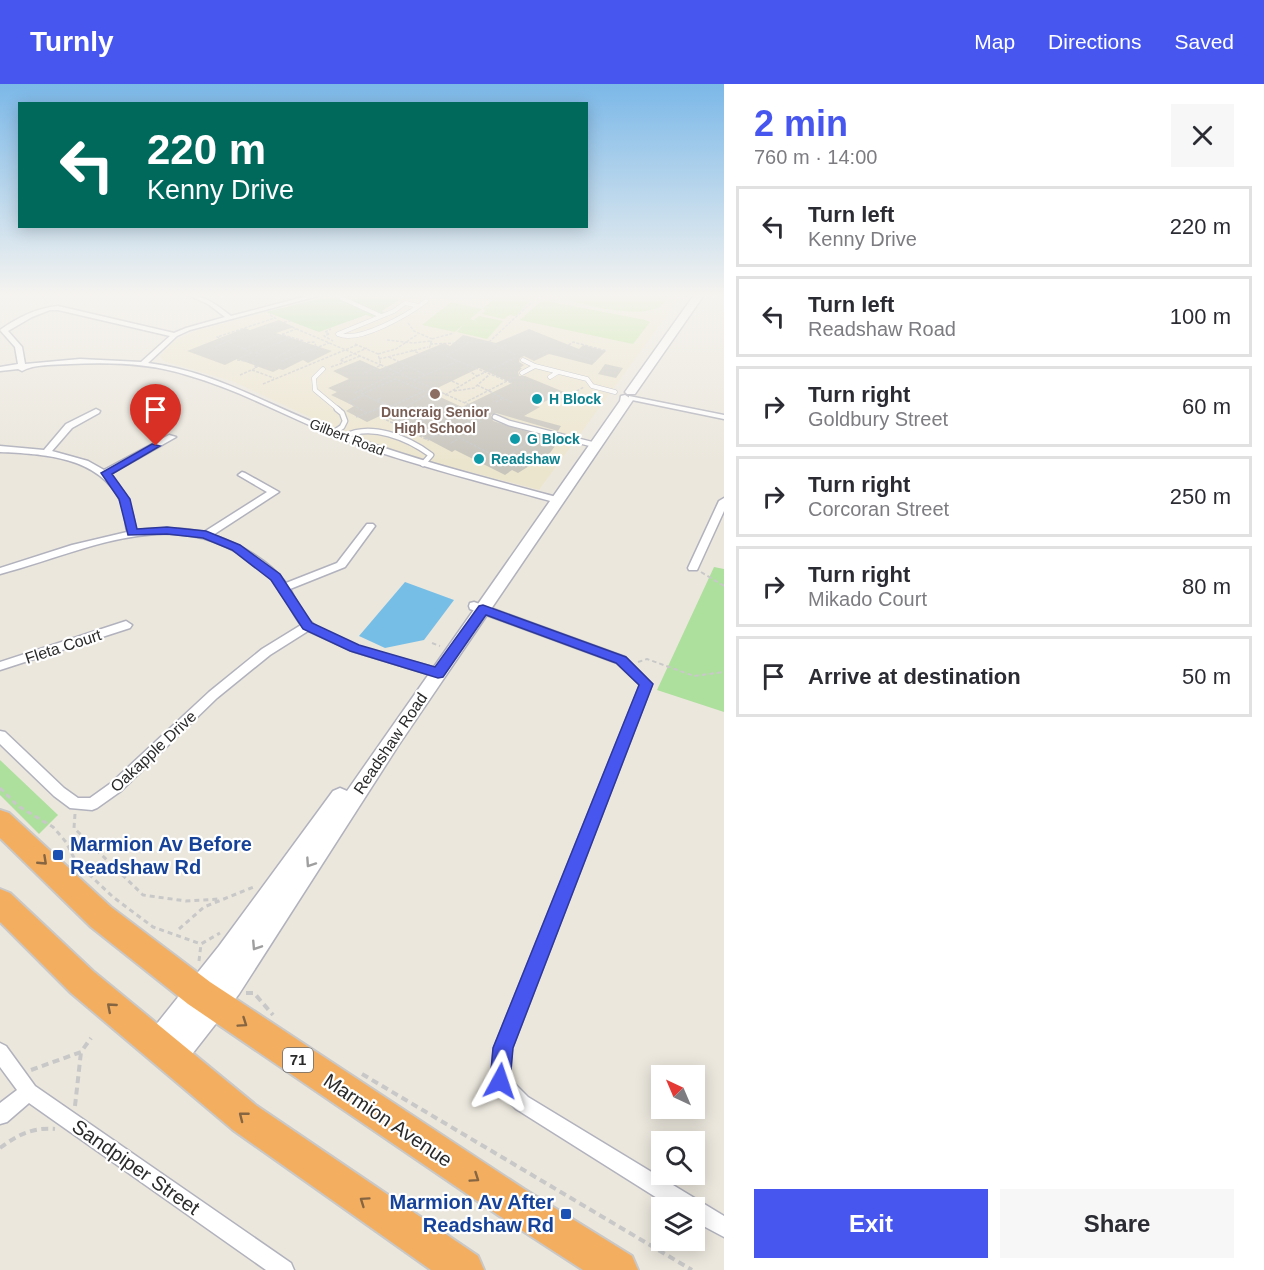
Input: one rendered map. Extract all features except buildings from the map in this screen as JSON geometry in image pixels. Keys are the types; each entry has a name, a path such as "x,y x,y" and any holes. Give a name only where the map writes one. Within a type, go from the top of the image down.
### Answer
{"highway":[{"name":"Marmion Avenue","path":"0,821 101,916 214,989 511,1202 618,1270"},
{"path":"0,902 82,982 244,1118 464,1270"}],"street":[{"path":"22,350 22,367"},
{"path":"141,365 158,350"},
{"name":"Readshaw Road","path":"625,394 655,350"},
{"name":"Readshaw Road","path":"625,394 658,350"},
{"name":"Gilbert Road","path":"0,370 22,367 141,365 211,380 344,437 423,464 552,499"},
{"name":"Readshaw Road","path":"164,1051 214,989 590,444 627,400 625,394"},
{"path":"625,394 724,417"},
{"path":"46,453 69,426 96,411"},
{"path":"106,473 172,437"},
{"path":"0,449 46,453 81,460 106,473 124,499 132,532"},
{"path":"206,535 274,492 242,475"},
{"path":"693,568 724,501"},
{"path":"283,588 341,565 370,526"},
{"path":"0,571 132,532 167,530 206,535 236,548 276,577 308,626 355,648 433,671"},
{"path":"479,608 621,660 646,684 503,1048 500,1081 522,1103 675,1197"},
{"name":"Fleta Court","path":"0,666 126,625"},
{"name":"Oakapple Drive","path":"75,804 92,804 116,787 213,695 266,652 308,626"},
{"path":"0,736 59,792 75,804"},
{"name":"Sandpiper Street","path":"0,1052 23,1084 284,1270"},
{"path":"0,1115 23,1084"},
{"path":"705,1215 724,1227"}],"lane":[{"path":"524,360 535,366 587,379 592,386 625,394"},
{"path":"522,373 535,366"},
{"path":"323,369 314,378 315,390 342,413 345,420 342,427 333,433"},
{"path":"550,377 558,372"},
{"path":"495,417 590,444"},
{"path":"344,437 355,430 369,429 425,449 431,455 423,464"}],"path":[{"path":"237,360 248,361 240,358 252,353 247,350"},
{"path":"256,368 252,360 259,354 255,353 261,350"},
{"path":"275,358 288,350"},
{"path":"280,360 308,350"},
{"path":"263,384 343,350"},
{"path":"349,350 487,413 455,429 449,427 426,439"},
{"path":"345,362 340,360 361,350"},
{"path":"371,350 378,354 391,350"},
{"path":"379,359 410,350"},
{"path":"412,350 422,355 432,350"},
{"path":"434,350 512,383"},
{"path":"446,356 456,350"},
{"path":"492,352 496,350"},
{"path":"453,391 460,384 519,356 506,350"},
{"path":"534,357 548,350"},
{"path":"562,350 596,361"},
{"path":"378,354 381,365"},
{"path":"323,369 360,356"},
{"path":"389,357 410,371 426,375"},
{"path":"414,380 458,360"},
{"path":"240,375 256,368 261,362"},
{"path":"467,364 469,371 477,376"},
{"path":"365,373 381,365"},
{"path":"367,412 348,402 404,369 402,365"},
{"path":"379,371 387,368"},
{"path":"252,370 274,378"},
{"path":"405,376 410,371"},
{"path":"464,403 522,373"},
{"path":"446,394 470,389 490,374"},
{"path":"356,417 392,406 424,391 395,379 360,393"},
{"path":"452,381 460,384"},
{"path":"408,388 417,382"},
{"path":"477,385 513,403"},
{"path":"552,405 580,389 592,386"},
{"path":"435,390 384,418 426,439 437,435 459,438 516,467"},
{"path":"360,393 398,412"},
{"path":"381,398 377,400 386,406"},
{"path":"496,402 503,398"},
{"path":"452,414 470,406"},
{"path":"406,429 429,418"},
{"path":"475,419 482,422"},
{"path":"388,424 401,421 398,420"},
{"path":"462,426 468,429"},
{"path":"455,429 459,438"},
{"path":"501,460 535,439 537,436 535,430"},
{"path":"451,442 459,438"},
{"path":"693,568 724,586"},
{"path":"627,666 646,659 694,676 724,672"},
{"path":"0,788 18,806 53,827 66,842 76,862 113,897 153,927 201,944 199,965 214,989 254,993 281,1022"},
{"path":"75,804 74,828 143,895 186,901 219,899"},
{"path":"179,928 187,917 219,899 256,886"},
{"path":"23,1084 40,1066 81,1052 92,1038"},
{"path":"358,1071 692,1270"}],"shaded area":[{"name":"Duncraig Senior High School","path":"165,350 641,350 539,490 417,458 338,430 232,381 163,361 160,356"}],"green space":[{"path":"714,567 724,569 724,712 657,690"},
{"path":"0,760 58,815 39,834 0,795"}],"water":[{"path":"405,582 454,600 424,640 385,648 359,636"}],"place":[{"name":"Duncraig Senior High School","path":"435,394"},
{"name":"H Block","path":"537,399"},
{"name":"G Block","path":"515,439"},
{"name":"Readshaw","path":"479,459"},
{"name":"Marmion Av Before Readshaw Rd","path":"58,855"},
{"name":"Marmion Av After Readshaw Rd","path":"566,1214"}],"route":[{"path":"156,446 106,473 124,499 132,532 167,530 206,535 236,548 276,577 308,626 355,648 438,673 483,609 621,660 646,684 503,1048 500,1081"}]}
